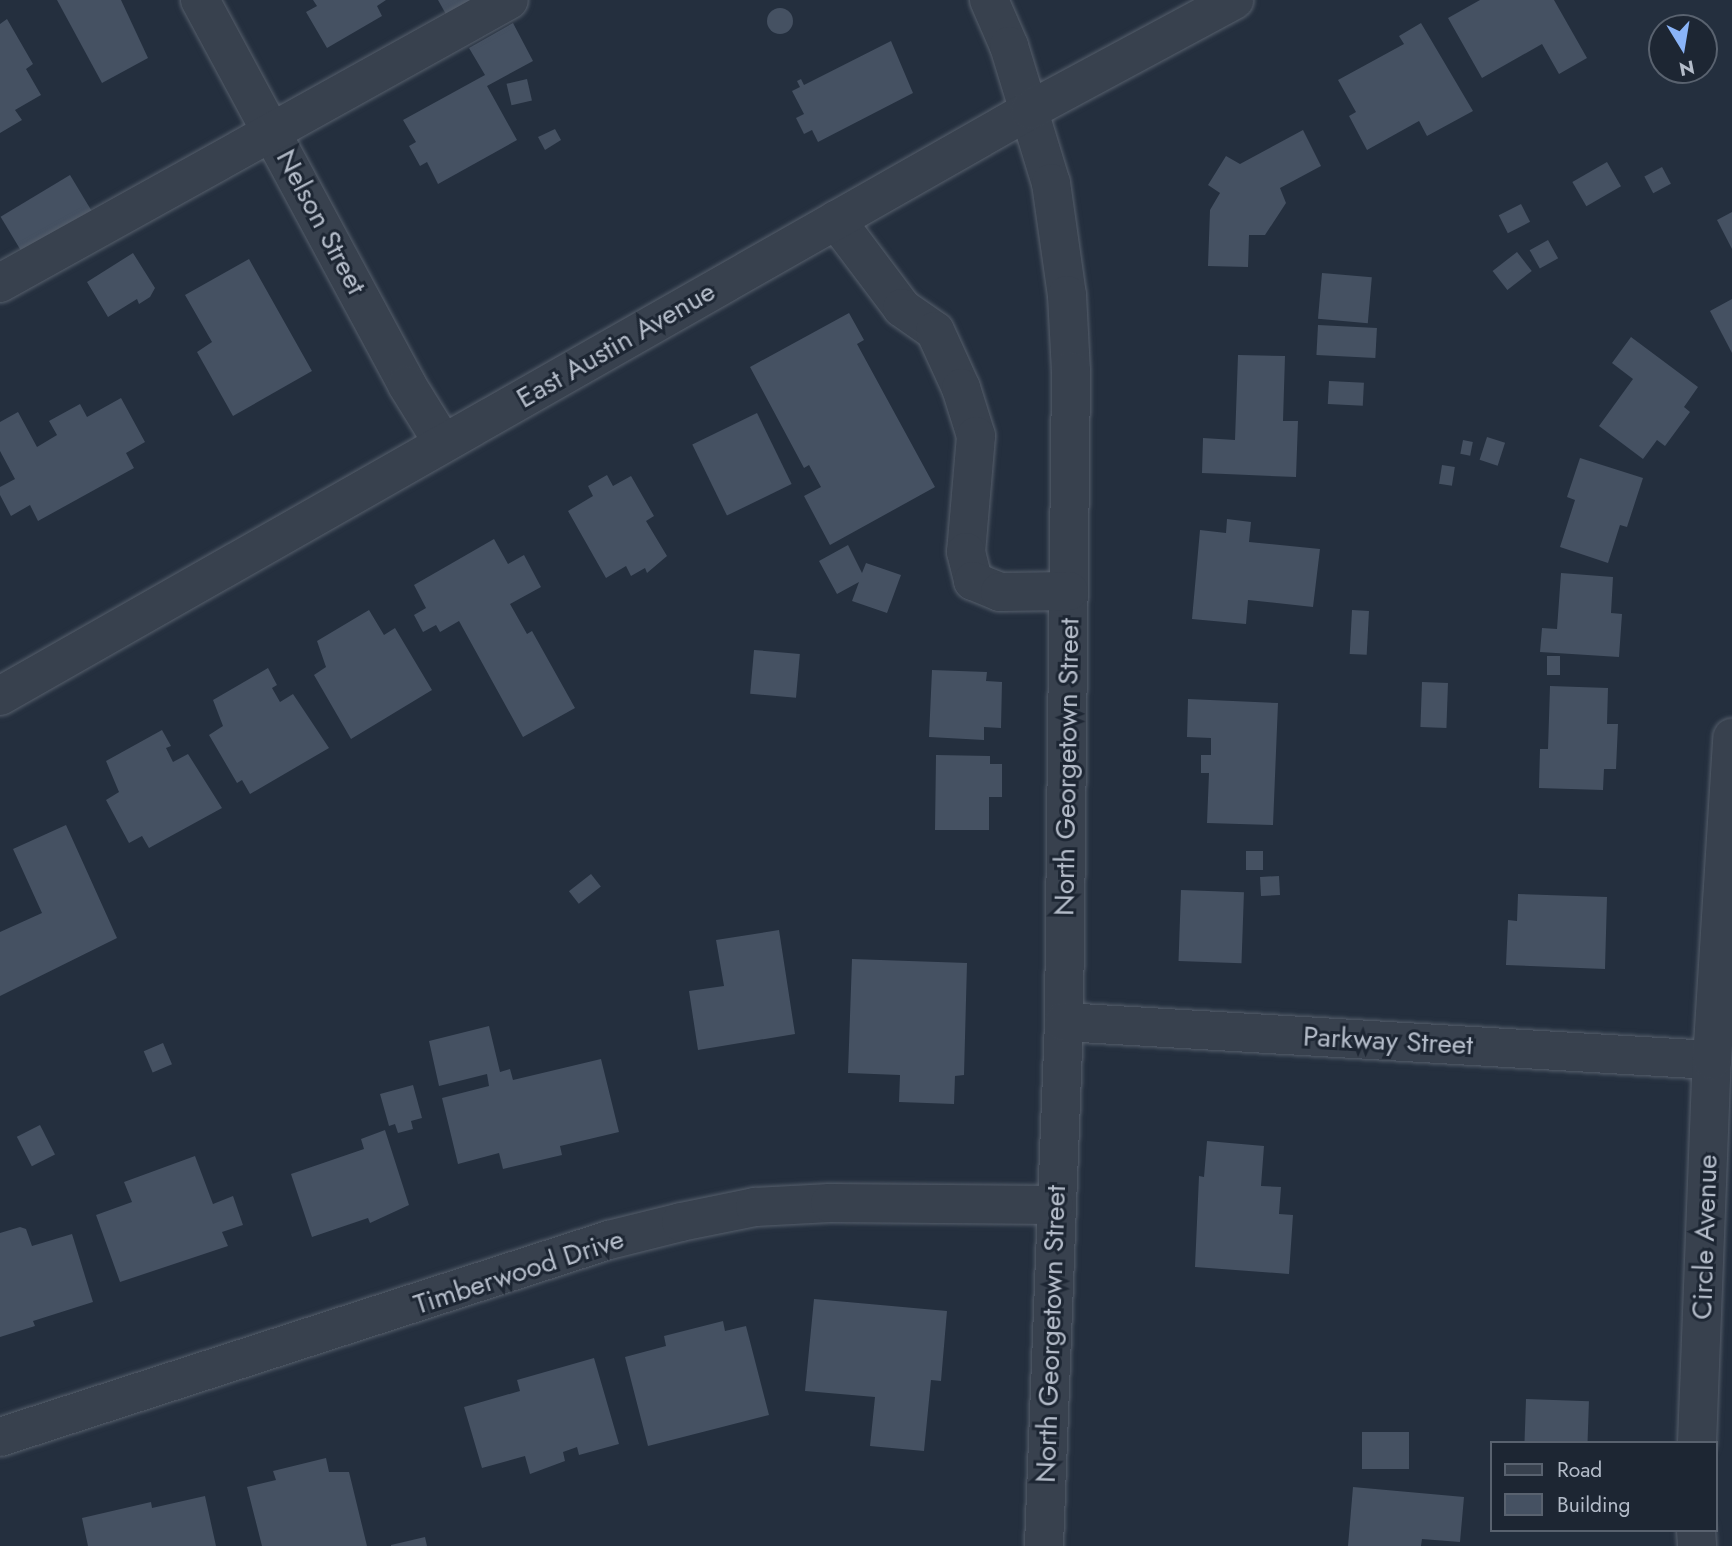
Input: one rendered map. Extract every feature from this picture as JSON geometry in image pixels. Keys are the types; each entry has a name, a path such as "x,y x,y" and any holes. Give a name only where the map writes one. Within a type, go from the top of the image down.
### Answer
{"street":[{"name":"Nelson Street","path":"200,0 407,385 443,443"},
{"path":"0,284 509,0"},
{"name":"North Georgetown Street","path":"989,0 1030,110 1051,183 1068,295 1069,591 1064,1022 1044,1546"},
{"name":"East Austin Avenue","path":"0,696 1030,110 1234,0"},
{"path":"836,220 902,308 935,331 961,388 976,436 966,552 973,581 1000,592 1069,591"},
{"name":"Circle Avenue","path":"1698,1441 1712,1060 1732,738"},
{"name":"Parkway Street","path":"1064,1022 1712,1060"},
{"name":"Timberwood Drive","path":"0,1437 609,1240 681,1222 755,1207 830,1203 1055,1205"}],"building":[{"path":"57,0 121,0 148,58 102,83"},
{"path":"313,0 386,0 377,6 382,16 327,48 306,12 317,6"},
{"path":"438,0 477,0 447,16"},
{"path":"1480,0 1554,0 1587,58 1559,74 1542,44 1482,78 1448,18"},
{"path":"780,8 789,12 793,21 789,30 780,34 771,30 767,21 771,12"},
{"path":"7,19 33,64 26,69 41,95 15,110 22,120 0,133 0,24"},
{"path":"513,23 533,61 487,86 517,140 438,184 427,162 420,166 409,146 416,142 403,120 485,75 469,48"},
{"path":"1421,23 1473,111 1427,136 1419,121 1367,150 1349,116 1356,112 1338,80 1404,44 1399,36"},
{"path":"891,41 913,93 818,142 812,130 804,134 796,118 804,114 792,91 800,87 797,81 801,79 804,85"},
{"path":"527,79 532,100 511,105 507,84"},
{"path":"555,129 561,140 545,150 538,137"},
{"path":"1303,130 1321,166 1280,188 1286,203 1265,235 1249,235 1248,267 1208,266 1210,210 1220,193 1208,185 1226,156 1240,164"},
{"path":"1607,162 1621,186 1586,206 1572,182"},
{"path":"1662,167 1671,184 1653,193 1644,176"},
{"path":"70,175 93,214 24,255 1,217"},
{"path":"1521,204 1530,222 1508,233 1499,215"},
{"path":"1732,212 1732,249 1717,220"},
{"path":"1548,240 1558,258 1540,269 1530,250"},
{"path":"1517,252 1532,271 1507,290 1493,271"},
{"path":"133,253 155,288 150,297 139,304 137,299 108,317 87,282"},
{"path":"249,259 312,371 233,416 197,352 212,342 185,295"},
{"path":"1322,273 1372,277 1368,323 1318,319"},
{"path":"1732,299 1732,353 1710,311"},
{"path":"849,313 864,340 857,344 935,487 830,545 804,496 821,487 809,465 804,468 750,367"},
{"path":"1318,325 1377,328 1375,358 1316,355"},
{"path":"1631,337 1698,387 1684,407 1690,412 1665,446 1657,440 1643,459 1599,426 1633,379 1612,363"},
{"path":"1238,355 1285,356 1283,421 1298,421 1296,477 1202,473 1203,438 1235,440"},
{"path":"1329,381 1364,383 1363,406 1328,404"},
{"path":"121,398 145,442 126,453 134,468 38,521 30,505 11,516 0,495 0,487 15,479 0,451 0,422 18,412 37,447 57,435 49,421 80,404 87,417"},
{"path":"757,413 792,484 727,516 692,445"},
{"path":"1487,437 1505,443 1498,466 1480,460"},
{"path":"1463,440 1473,442 1470,456 1460,454"},
{"path":"1580,458 1643,478 1627,527 1620,525 1608,563 1560,547 1575,500 1567,497"},
{"path":"1442,465 1455,467 1452,486 1439,484"},
{"path":"607,475 613,486 631,476 654,516 646,521 667,556 647,573 645,568 631,576 626,566 606,578 568,511 593,496 588,486"},
{"path":"1227,519 1251,522 1249,542 1320,549 1313,607 1248,600 1246,624 1192,619 1200,530 1226,533"},
{"path":"494,539 508,564 524,555 541,587 510,604 527,634 532,631 575,708 523,737 459,621 440,632 436,625 423,632 414,615 426,608 414,585"},
{"path":"848,545 862,573 866,563 901,575 887,613 852,601 859,582 837,594 819,561"},
{"path":"1561,573 1613,577 1611,613 1622,614 1619,657 1540,652 1542,628 1557,629"},
{"path":"369,610 384,635 395,628 432,690 351,739 314,675 326,667 317,641"},
{"path":"1352,610 1369,611 1367,655 1350,654"},
{"path":"754,650 800,654 796,698 750,694"},
{"path":"1547,656 1560,656 1560,675 1547,675"},
{"path":"268,668 277,685 272,688 280,702 293,694 329,748 250,794 242,780 237,783 209,735 223,726 213,700"},
{"path":"932,670 987,672 986,681 1002,682 1001,728 984,727 984,740 929,737"},
{"path":"1422,682 1448,683 1446,728 1420,727"},
{"path":"1550,686 1608,688 1607,724 1618,724 1616,769 1604,769 1603,790 1539,788 1540,749 1548,749"},
{"path":"1188,699 1278,703 1273,825 1207,823 1209,773 1201,773 1201,755 1211,755 1211,738 1187,737"},
{"path":"162,730 171,746 166,748 173,762 188,754 222,808 149,848 142,836 129,843 106,800 119,792 106,761"},
{"path":"936,755 990,756 990,764 1002,764 1002,797 989,797 989,830 935,830"},
{"path":"66,825 117,938 0,996 0,932 42,913 13,849"},
{"path":"1246,851 1263,851 1263,870 1246,870"},
{"path":"591,874 601,887 579,904 569,891"},
{"path":"1279,876 1280,895 1261,896 1260,877"},
{"path":"1181,890 1244,892 1241,963 1179,961"},
{"path":"1518,894 1607,897 1605,969 1506,965 1508,920 1517,921"},
{"path":"779,930 795,1034 698,1050 689,991 724,986 716,940"},
{"path":"852,959 967,963 964,1075 955,1076 954,1104 899,1102 900,1075 848,1073"},
{"path":"489,1026 500,1072 510,1069 513,1080 601,1059 619,1132 560,1146 562,1155 503,1169 499,1153 458,1164 442,1098 489,1086 487,1074 439,1086 429,1041"},
{"path":"163,1043 172,1064 153,1072 144,1051"},
{"path":"413,1085 422,1118 411,1121 413,1129 398,1133 395,1124 389,1126 380,1094"},
{"path":"40,1125 55,1154 32,1166 17,1137"},
{"path":"385,1130 409,1205 370,1223 368,1218 312,1237 291,1174 364,1149 361,1139"},
{"path":"1207,1141 1264,1146 1261,1186 1281,1187 1279,1214 1293,1215 1289,1274 1195,1267 1199,1176 1204,1177"},
{"path":"195,1156 213,1204 233,1196 243,1225 222,1232 228,1246 120,1282 96,1215 132,1202 124,1182"},
{"path":"20,1227 26,1229 32,1246 72,1234 93,1302 33,1321 35,1326 0,1337 0,1233"},
{"path":"814,1299 947,1311 941,1381 931,1380 924,1451 870,1446 875,1397 805,1391"},
{"path":"723,1321 725,1331 746,1326 769,1415 648,1446 625,1357 666,1346 664,1336"},
{"path":"594,1358 619,1444 579,1455 577,1447 563,1452 565,1461 530,1474 525,1456 482,1468 464,1407 520,1391 517,1380"},
{"path":"1526,1399 1589,1401 1588,1441 1525,1441"},
{"path":"1362,1432 1409,1432 1409,1469 1362,1469"},
{"path":"326,1458 329,1472 349,1472 367,1546 262,1546 247,1487 276,1480 273,1471"},
{"path":"1353,1487 1464,1497 1460,1542 1422,1539 1421,1546 1348,1546"},
{"path":"205,1496 216,1546 88,1546 82,1518 151,1502 152,1508"},
{"path":"425,1537 427,1546 391,1546 391,1545"}]}
